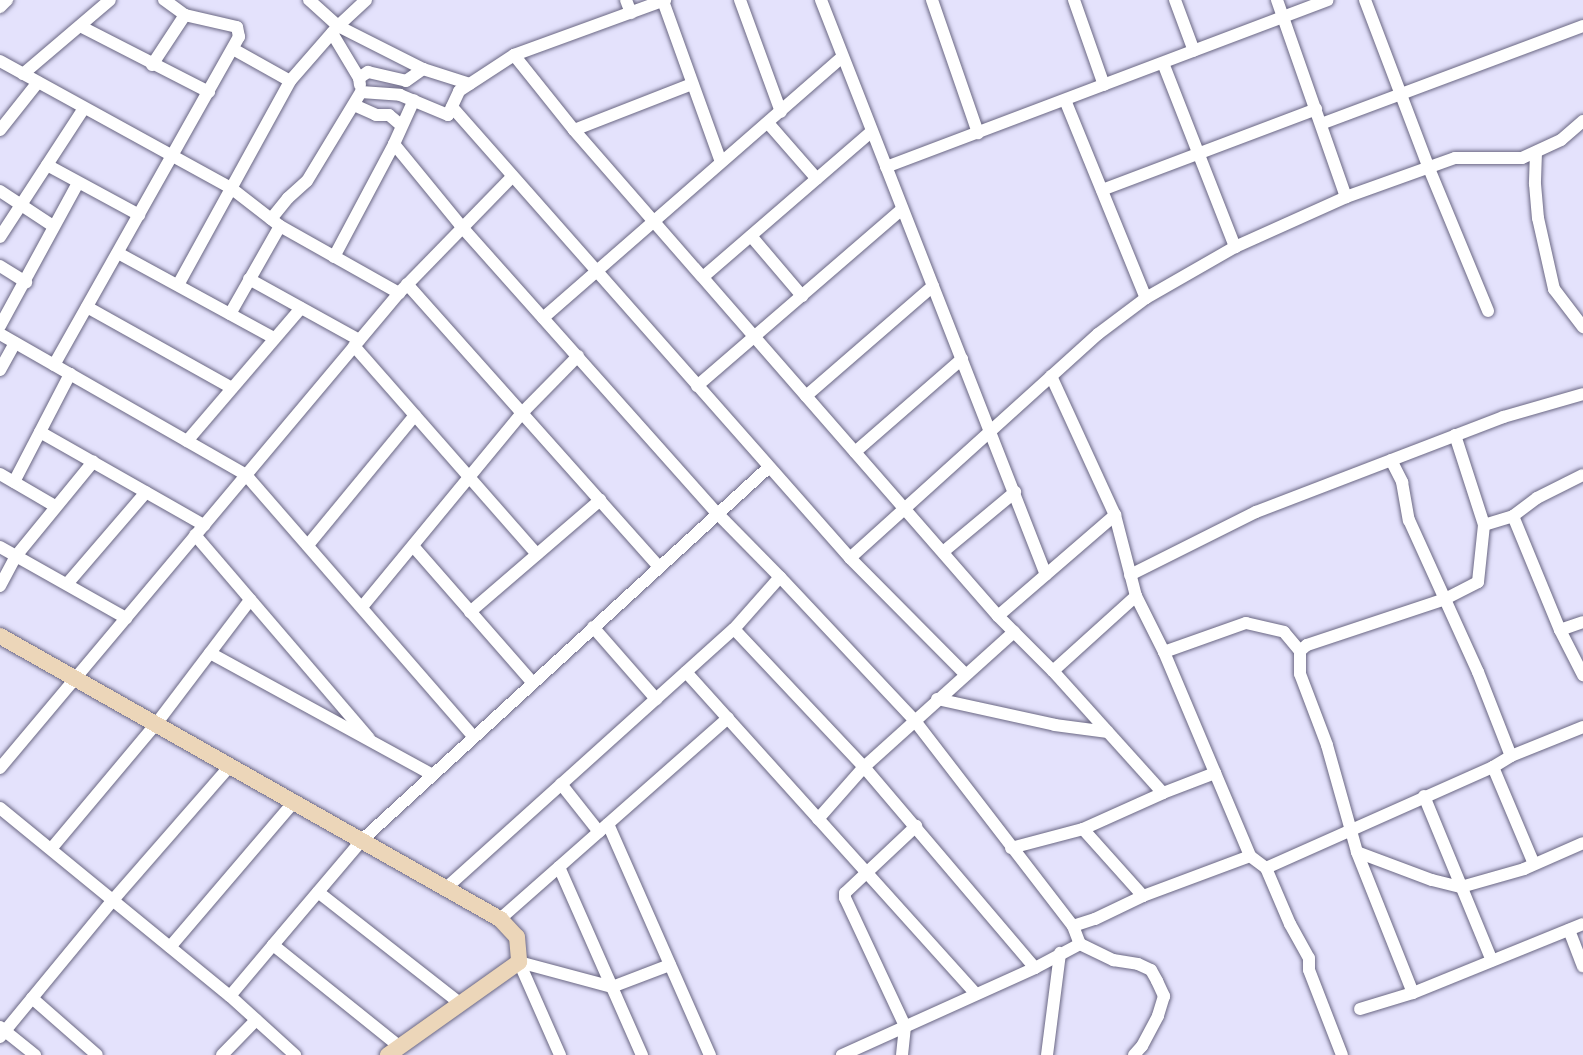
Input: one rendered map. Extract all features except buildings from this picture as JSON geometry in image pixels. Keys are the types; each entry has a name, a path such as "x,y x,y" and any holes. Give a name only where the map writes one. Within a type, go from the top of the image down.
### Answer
{"street":[{"path":"0,7 7,0"},
{"path":"23,74 110,0"},
{"path":"54,365 239,37 237,27 185,15 164,0"},
{"path":"230,314 288,198 307,181 361,92 359,78 335,30 309,0"},
{"path":"626,0 631,12"},
{"path":"361,92 386,93 414,100 448,115 459,91 514,55 664,0 721,162"},
{"path":"740,0 781,112"},
{"path":"821,0 1046,575"},
{"path":"932,0 978,133"},
{"path":"1074,0 1104,85"},
{"path":"1175,0 1194,51"},
{"path":"1277,0 1346,197"},
{"path":"886,168 1328,0"},
{"path":"1365,0 1428,166 1488,311"},
{"path":"178,285 290,81 362,1"},
{"path":"152,65 185,15"},
{"path":"80,26 152,65 209,92"},
{"path":"1321,124 1583,26"},
{"path":"335,30 423,69 470,84"},
{"path":"233,49 290,81"},
{"path":"514,55 574,130 998,616 1053,671 1163,792"},
{"path":"543,318 842,57"},
{"path":"0,61 231,188 276,223 334,257 403,288 522,413 659,567"},
{"path":"1163,63 1235,247"},
{"path":"359,78 370,73 406,81 423,69"},
{"path":"0,130 38,82"},
{"path":"574,130 692,84"},
{"path":"334,257 394,144 401,124 414,100"},
{"path":"1065,100 1146,298"},
{"path":"354,105 376,115 389,115 401,124"},
{"path":"452,107 850,558 965,674"},
{"path":"0,237 84,108"},
{"path":"1102,190 1316,109"},
{"path":"850,558 1098,334 1146,298 1235,247 1346,197 1455,158 1522,158 1561,140 1583,121"},
{"path":"768,123 817,179"},
{"path":"703,277 872,131"},
{"path":"394,144 461,226 717,513 915,721 1072,926 1080,944 1113,960 1138,964 1151,970 1164,996 1142,1046 1134,1055"},
{"path":"1536,152 1534,184 1538,218 1554,289 1583,327"},
{"path":"47,165 139,215"},
{"path":"0,768 403,288 461,226 512,177"},
{"path":"0,326 78,183"},
{"path":"0,191 53,226"},
{"path":"697,386 902,209"},
{"path":"751,236 802,296"},
{"path":"118,252 274,338"},
{"path":"0,266 26,282"},
{"path":"249,279 357,343 415,415 537,554"},
{"path":"806,396 933,286"},
{"path":"87,307 232,388"},
{"path":"187,441 301,308"},
{"path":"0,334 246,475 474,737"},
{"path":"0,370 15,343"},
{"path":"362,607 522,413 578,356"},
{"path":"855,452 962,359"},
{"path":"14,482 70,374"},
{"path":"1051,376 1115,515 1136,596 1164,652 1250,856 1266,868 1290,924 1309,958 1309,970 1342,1055"},
{"path":"1130,575 1222,526 1503,417 1583,394"},
{"path":"308,545 415,415"},
{"path":"40,432 204,525"},
{"path":"1300,651 1307,645 1445,599 1478,582 1484,525 1455,435"},
{"path":"1391,460 1402,482 1409,520 1511,756"},
{"path":"0,586 16,556 93,462"},
{"path":"230,996 362,840 769,467"},
{"path":"0,474 55,506"},
{"path":"1484,525 1512,516 1537,498 1583,475"},
{"path":"67,584 146,492"},
{"path":"943,552 1015,492"},
{"path":"470,612 600,500"},
{"path":"998,616 1115,515"},
{"path":"1512,516 1560,630 1583,675"},
{"path":"195,535 369,738"},
{"path":"412,546 533,683"},
{"path":"0,547 126,618"},
{"path":"446,888 734,629 780,577"},
{"path":"1053,671 1136,596"},
{"path":"51,849 156,724 250,600"},
{"path":"1164,652 1246,622 1284,632 1300,651 1300,674 1327,745 1357,852 1413,993"},
{"path":"1560,630 1583,622"},
{"path":"594,627 656,699"},
{"path":"734,629 864,767 1035,968"},
{"path":"818,819 864,767 1014,632"},
{"path":"1,637 500,919 517,937 519,962 560,1055"},
{"path":"210,653 433,775"},
{"path":"686,672 976,994"},
{"path":"937,699 1055,725 1108,732"},
{"path":"500,919 728,718"},
{"path":"1266,868 1493,767 1511,756 1583,727"},
{"path":"35,1055 2,1032 112,900 230,766"},
{"path":"1493,767 1534,864"},
{"path":"1011,848 1083,829 1163,792 1215,773"},
{"path":"561,784 604,828 670,965 710,1055"},
{"path":"1424,796 1492,961"},
{"path":"170,947 294,802"},
{"path":"0,808 230,996 295,1055"},
{"path":"902,1055 905,1026 845,898 848,889 916,826"},
{"path":"1083,829 1143,896"},
{"path":"1357,852 1432,880 1461,887 1534,864 1583,843"},
{"path":"1072,926 1095,919 1143,896 1250,856"},
{"path":"559,867 642,1055"},
{"path":"318,892 461,1004"},
{"path":"1360,1009 1413,993 1583,924"},
{"path":"1569,930 1583,966"},
{"path":"842,1055 1035,968 1080,944"},
{"path":"273,945 394,1051 519,962"},
{"path":"1047,1055 1060,953"},
{"path":"519,962 612,987 670,965"},
{"path":"32,998 97,1055"},
{"path":"222,1055 256,1020"}]}
